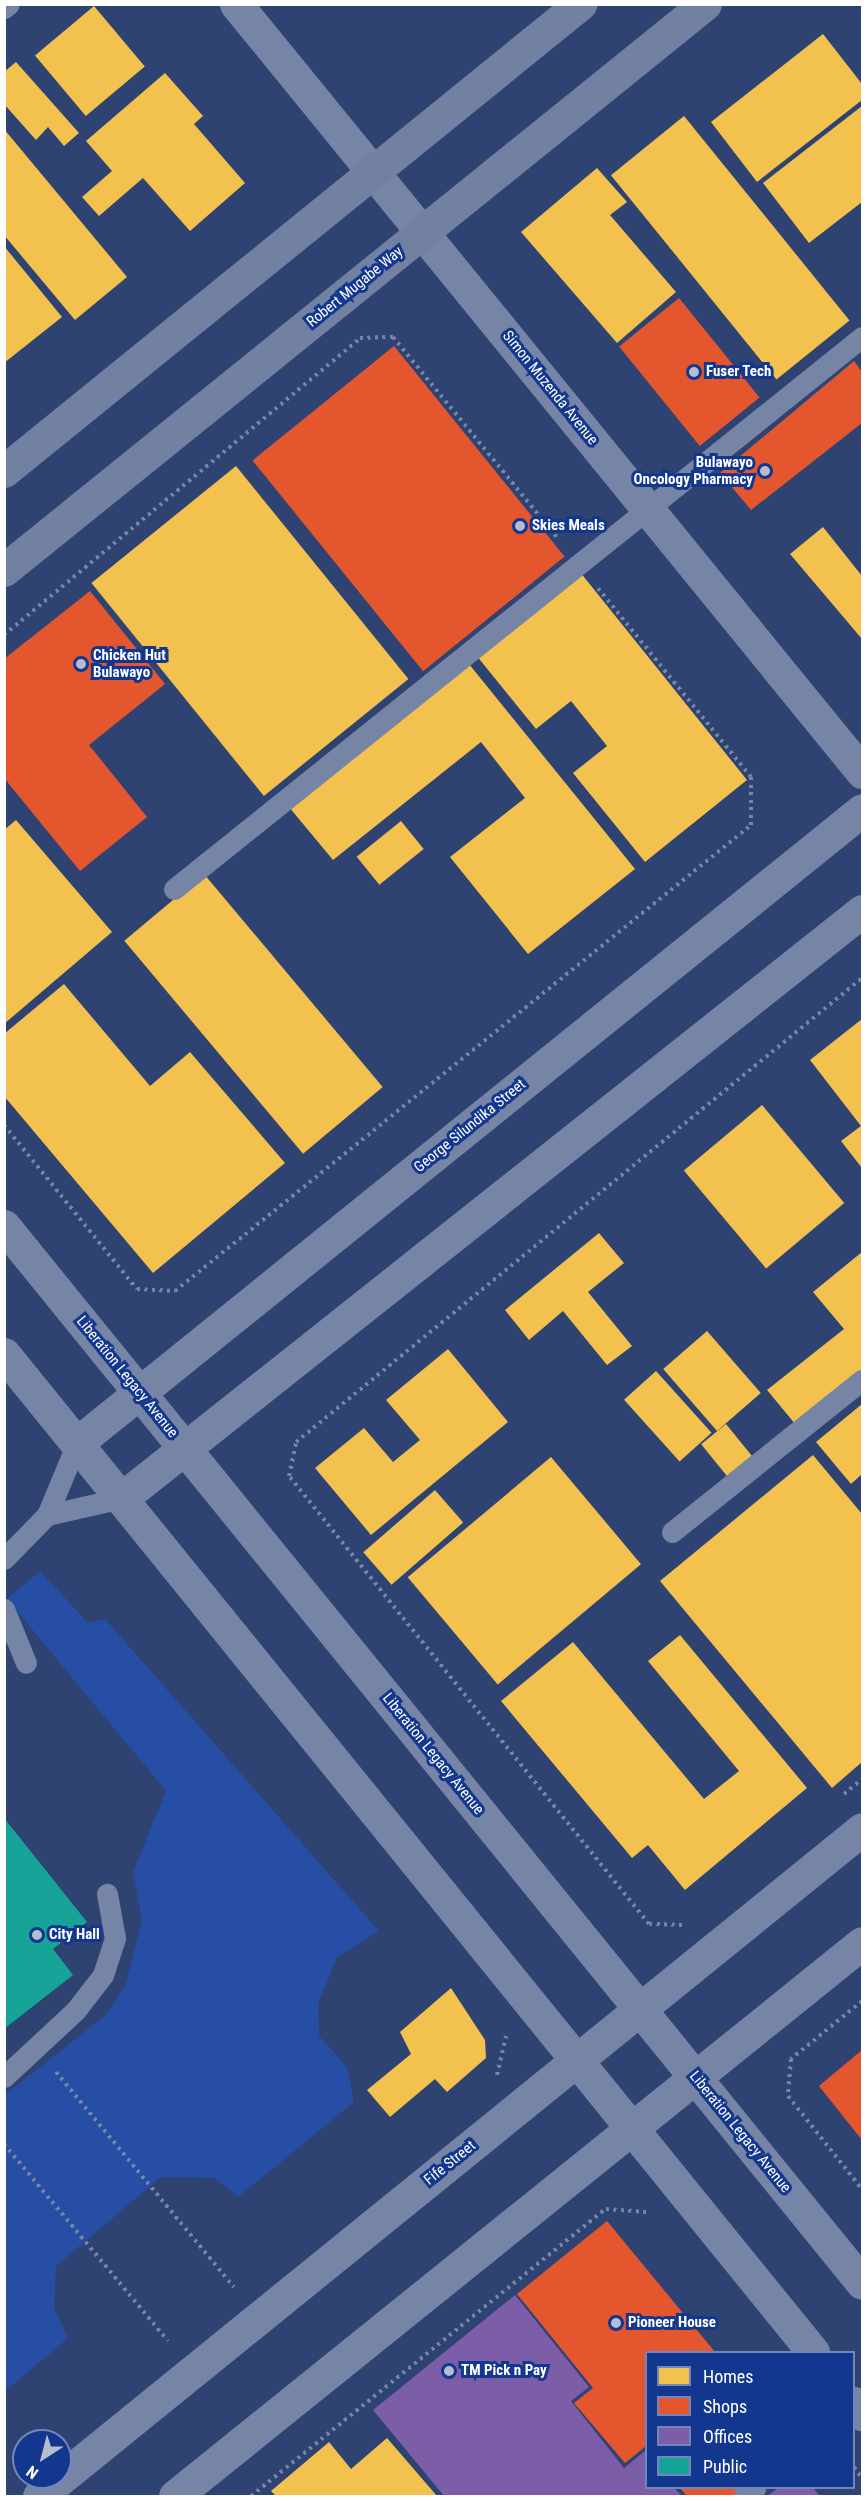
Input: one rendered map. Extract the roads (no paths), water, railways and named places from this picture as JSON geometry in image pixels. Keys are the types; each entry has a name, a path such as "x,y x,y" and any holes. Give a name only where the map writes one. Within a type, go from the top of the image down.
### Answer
{"main road":[{"path":"4,471 580,4"},
{"name":"Robert Mugabe Way","path":"4,570 705,4"}],"street":[{"name":"Simon Muzenda Avenue","path":"236,4 862,772"},
{"name":"George Silundika Street","path":"76,1443 862,810"},
{"path":"122,1498 862,911"},
{"name":"Liberation Legacy Avenue","path":"4,1226 862,2283"},
{"path":"4,1354 812,2351"},
{"name":"Fife Street","path":"39,2496 862,1829"},
{"path":"175,2496 862,1943"}],"lane":[{"path":"4,8 9,4"},
{"path":"174,889 862,337"},
{"path":"672,1532 862,1380"},
{"path":"4,1559 47,1515 76,1443"},
{"path":"47,1515 122,1498"},
{"path":"4,1609 26,1663"},
{"path":"4,2077 37,2048 103,1975 115,1938 107,1894"}],"place":[{"name":"Fuser Tech","path":"694,372"},
{"name":"Bulawayo Oncology Pharmacy","path":"765,471"},
{"name":"Skies Meals","path":"520,526"},
{"name":"Chicken Hut Bulawayo","path":"81,664"},
{"name":"City Hall","path":"37,1935"},
{"name":"Pioneer House","path":"616,2323"},
{"name":"TM Pick n Pay","path":"449,2371"}]}
